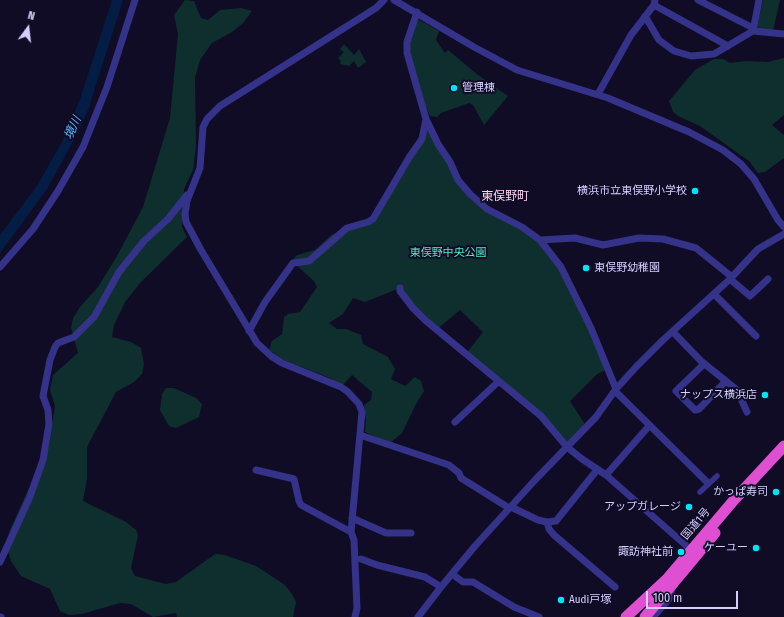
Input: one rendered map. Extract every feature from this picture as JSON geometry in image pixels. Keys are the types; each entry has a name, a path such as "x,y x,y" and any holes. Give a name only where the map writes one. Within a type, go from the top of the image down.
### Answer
{"highway":[{"name":"国道1号","path":"626,617 658,589 734,500 784,446"},
{"name":"国道1号","path":"646,617 741,502 784,456"},
{"path":"636,617 674,583"}],"street":[{"path":"0,267 33,229 58,191 82,147 107,87 135,0"},
{"path":"355,617 354,540 351,532 362,412 359,404 348,392 325,380 282,364 257,343 186,222 185,208 202,156 203,127 213,112 220,106 372,11 384,0"},
{"path":"394,0 417,12 474,47 517,70 598,94 689,132 723,150 741,164 754,179 778,220 784,227"},
{"path":"698,0 753,30 784,34"},
{"path":"645,16 656,37 674,51 700,56 714,54 753,30 759,0"},
{"path":"598,94 631,35 655,3 728,46"},
{"path":"417,12 406,48 426,119 458,180 470,194 487,209 522,227 540,240 564,273 591,328 616,390 648,426 708,483"},
{"path":"249,331 265,302 293,263 309,261 347,228 368,222 373,218 410,156 422,139 426,119"},
{"path":"0,562 29,499 43,460 49,424 48,410 43,396 49,365 55,347 58,343 74,337 94,317 119,272 144,241 168,219 194,182"},
{"path":"418,617 441,587 510,508 596,417 616,390 672,332 731,278 758,249 784,234"},
{"path":"540,240 575,238 603,244 639,238 663,239 696,248 750,296 768,279"},
{"path":"400,288 400,291 413,308 425,320 498,382 541,416 567,447 606,475 691,550"},
{"path":"714,294 756,336"},
{"path":"672,332 704,364 739,393 747,412"},
{"path":"704,364 676,391 695,410 699,409 726,381"},
{"path":"455,422 498,382"},
{"path":"606,475 648,426"},
{"path":"360,435 449,465 459,474 460,478 510,508 524,515 547,522 556,521 597,470"},
{"path":"256,470 294,479 301,504 351,532"},
{"path":"700,492 717,476"},
{"path":"352,518 386,533 411,533"},
{"path":"547,522 549,529 554,534 615,587"},
{"path":"361,559 382,567 425,577 441,587"},
{"path":"452,574 463,582 473,582 514,607 539,617"},
{"path":"653,617 669,599 674,583"}],"green space":[{"path":"185,0 194,1 201,18 208,20 220,10 241,8 252,11 243,23 232,32 212,43 200,60 195,78 196,146 193,170 184,189 182,227 187,237 140,283 125,302 114,325 112,337 131,342 141,348 144,364 142,374 134,382 116,392 87,447 87,479 83,501 126,522 136,530 138,535 131,568 135,576 166,584 176,582 215,554 225,555 256,566 285,585 296,602 293,617 177,617 176,613 153,617 131,604 120,603 82,614 69,615 60,611 50,589 21,576 11,561 6,545 10,530 28,490 43,468 49,445 55,406 50,390 53,375 78,353 71,328 73,318 80,307 98,287 117,256 143,207 170,118 178,34 174,15"},
{"path":"763,0 780,0 773,31 760,29 757,27"},
{"path":"415,18 439,31 436,40 445,53 448,50 478,75 508,96 484,125 473,105 469,103 441,113 437,117 430,116 415,80 407,42"},
{"path":"344,44 354,55 359,49 366,62 358,68 354,61 349,66 340,64 341,61 338,58 344,52 340,49"},
{"path":"784,58 784,115 772,125 784,135 784,158 765,172 758,173 749,161 700,126 678,116 673,112 669,101 695,70 714,59 723,59 730,63 746,61 768,62"},
{"name":"東俣野中央公園","path":"426,119 470,194 540,240 561,267 606,370 597,374 570,401 586,426 567,447 557,434 465,355 483,332 460,310 436,330 400,288 365,302 353,298 343,314 329,323 337,329 346,329 361,335 363,344 388,357 395,369 391,379 405,386 415,377 421,381 424,391 402,433 390,443 365,432 366,420 364,405 371,400 372,392 352,375 342,386 330,378 284,360 269,350 272,341 282,334 284,317 288,314 300,312 317,287 314,281 294,263 294,258 297,255 315,250 331,235 368,222 422,139"},
{"path":"166,388 174,388 196,398 202,404 199,417 176,428 169,426 160,410 162,394"}],"water":[{"name":"境川","path":"112,0 123,0 88,110 75,138 47,189 0,253 0,235 37,186 63,140 80,99"}],"place":[{"name":"管理棟","path":"454,88"},
{"name":"横浜市立東俣野小学校","path":"695,191"},
{"name":"東俣野幼稚園","path":"586,268"},
{"name":"ナップス横浜店","path":"765,395"},
{"name":"かっぱ寿司","path":"776,492"},
{"name":"アップガレージ","path":"689,507"},
{"name":"ケーユー","path":"756,548"},
{"name":"諏訪神社前","path":"681,552"},
{"name":"Audi戸塚","path":"561,600"}],"district":[{"name":"東俣野町","path":"505,197"}]}
